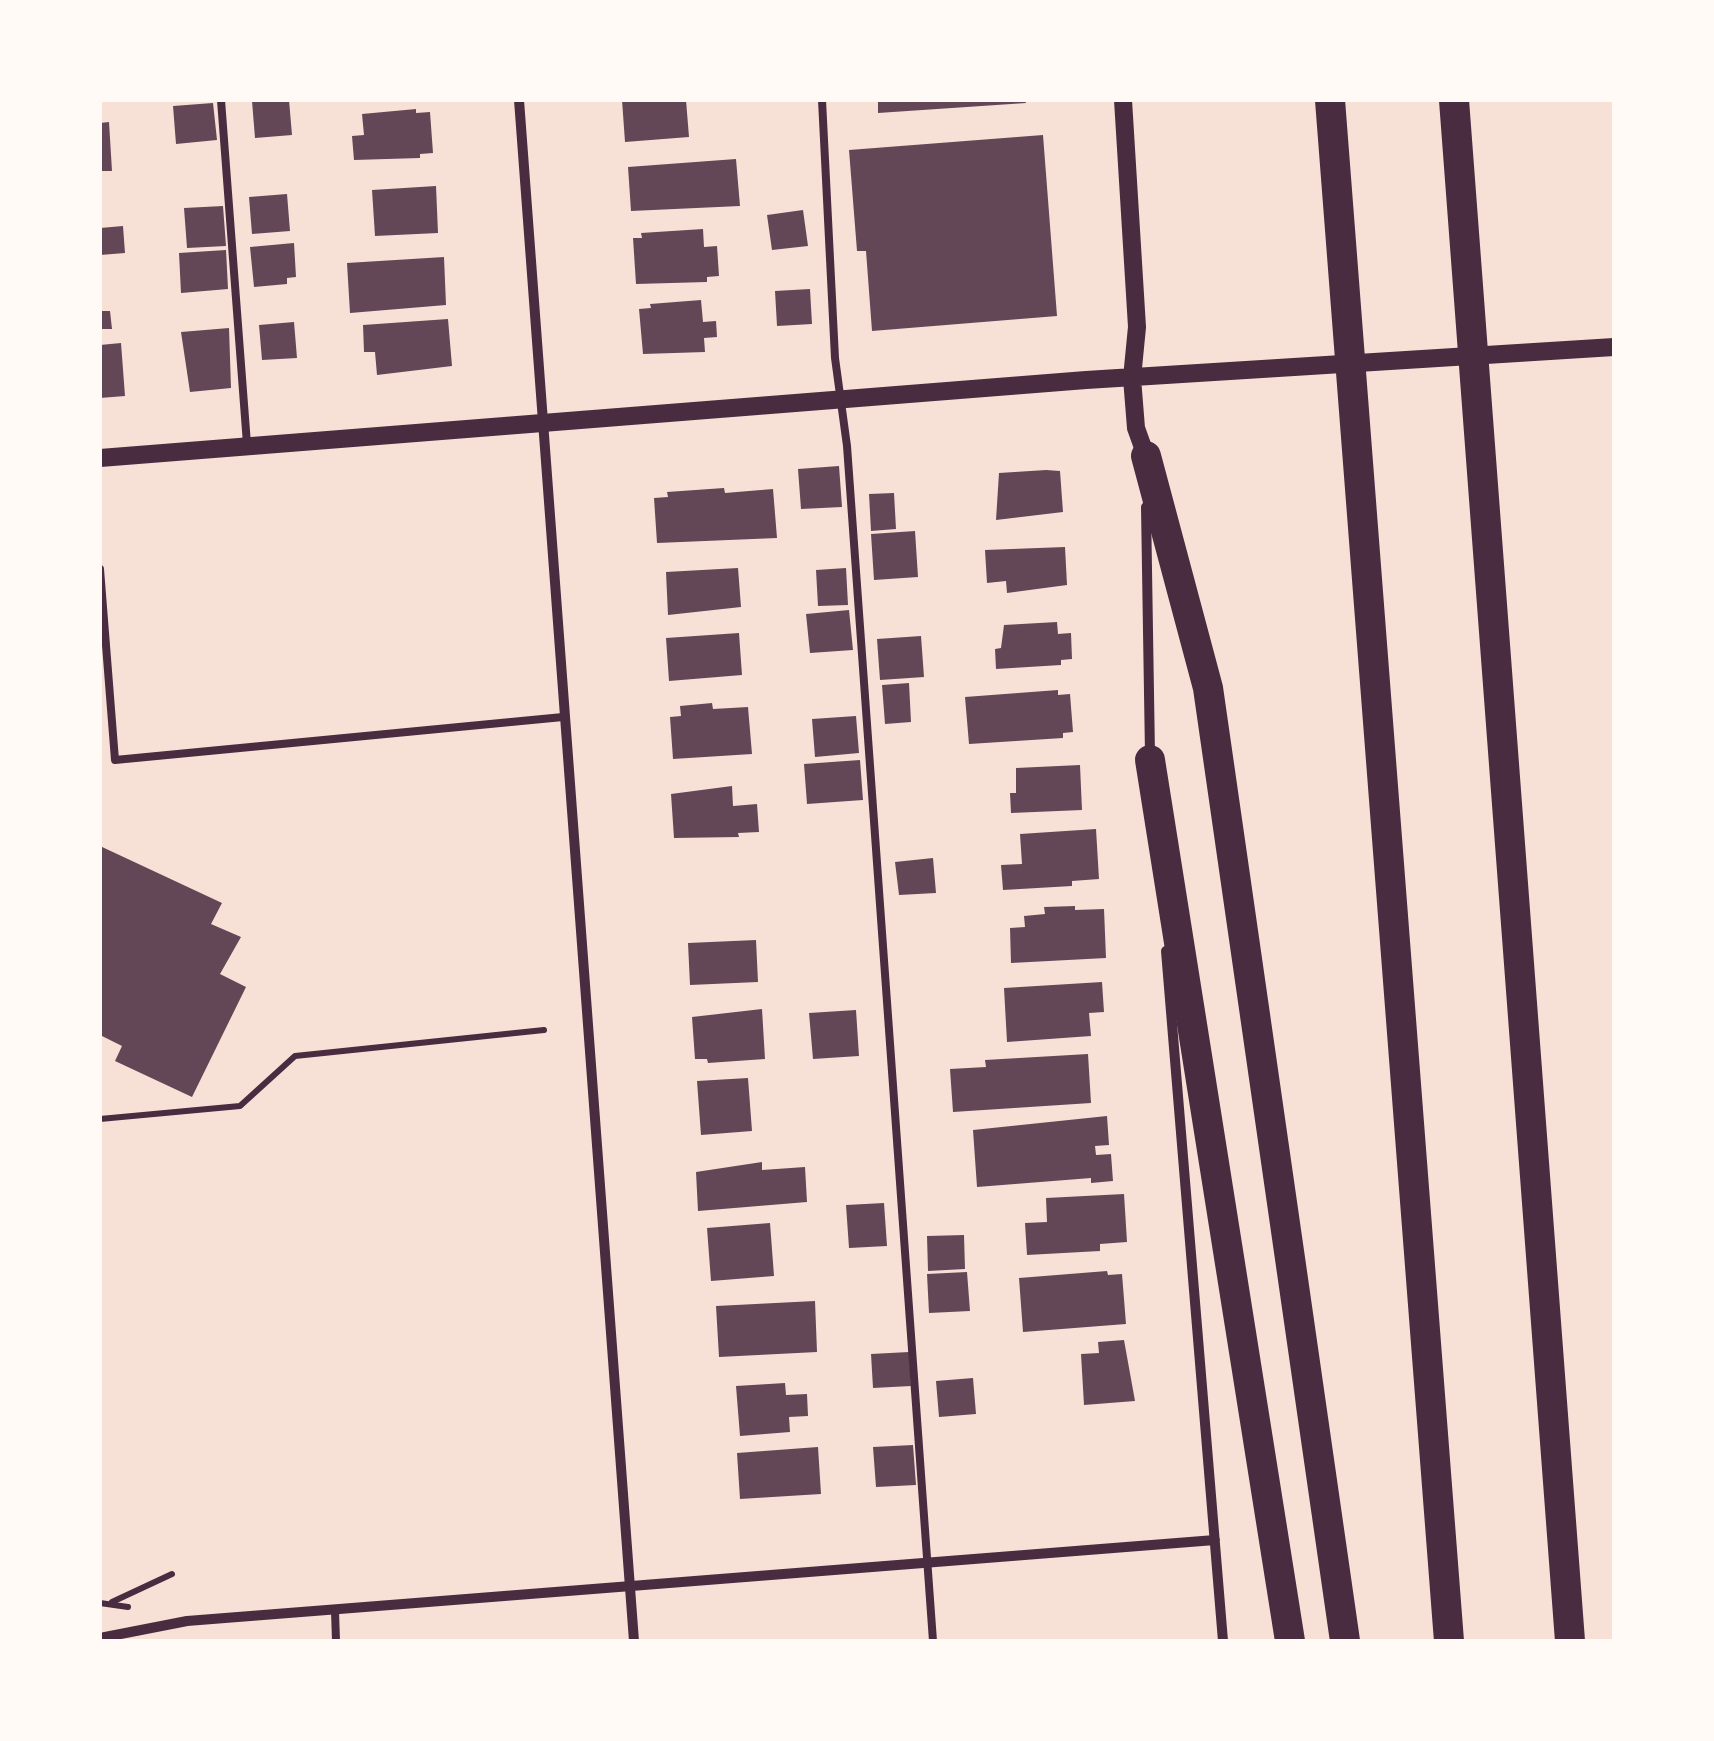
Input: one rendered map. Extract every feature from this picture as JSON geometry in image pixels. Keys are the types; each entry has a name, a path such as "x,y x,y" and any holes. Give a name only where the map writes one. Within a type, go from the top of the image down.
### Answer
{"highway":[{"path":"1330,100 1449,1641"},
{"path":"1454,100 1570,1641"},
{"path":"1146,456 1208,688 1345,1641"},
{"path":"1150,760 1290,1641"}],"street":[{"path":"519,100 634,1641"},
{"path":"1122,100 1138,328 1132,378 1136,428 1146,456 1150,760 1223,1641"},
{"path":"100,458 246,444 543,426 841,399 1606,348"},
{"path":"100,1638 187,1621 1215,1540"}],"lane":[{"path":"220,100 246,444"},
{"path":"822,100 835,358 933,1641"},
{"path":"100,570 115,760 564,717"},
{"path":"334,1610 336,1641"}],"path":[{"path":"100,1119 240,1106 295,1056 544,1030"},
{"path":"111,1602 172,1574"}],"building":[{"path":"289,100 292,135 255,138 252,101"},
{"path":"622,100 686,100 689,137 625,142"},
{"path":"878,100 1025,100 1026,103 878,113"},
{"path":"213,103 217,140 176,144 173,106"},
{"path":"416,109 416,113 430,112 433,153 420,154 420,158 354,160 352,136 364,135 362,114"},
{"path":"109,122 112,171 100,171 100,123"},
{"path":"1043,135 1057,316 872,331 866,251 857,251 849,150"},
{"path":"736,159 740,206 631,211 628,167"},
{"path":"436,186 438,233 375,236 372,190"},
{"path":"287,194 290,231 252,234 249,197"},
{"path":"223,206 226,246 187,248 184,208"},
{"path":"803,210 808,246 772,250 767,215"},
{"path":"123,226 125,253 100,255 100,228"},
{"path":"703,229 704,247 717,246 719,276 707,277 707,282 636,284 633,238 642,238 641,233"},
{"path":"294,243 296,277 287,278 287,284 254,287 250,247"},
{"path":"226,250 228,289 181,293 179,253"},
{"path":"444,257 446,305 350,313 347,263"},
{"path":"810,289 812,324 777,326 775,291"},
{"path":"701,300 703,322 716,321 717,337 704,338 705,352 643,354 639,309 651,308 650,304"},
{"path":"100,311 110,311 112,329 100,329"},
{"path":"448,319 452,366 377,375 375,352 364,352 363,325"},
{"path":"294,322 297,358 262,360 259,325"},
{"path":"229,328 231,388 190,392 181,332"},
{"path":"121,343 125,396 100,398 100,345"},
{"path":"839,466 842,507 801,509 798,469"},
{"path":"1060,471 1063,512 996,520 999,473"},
{"path":"724,488 725,493 773,489 777,538 657,543 654,498 668,497 667,492"},
{"path":"894,493 896,529 871,531 869,494"},
{"path":"915,531 918,577 874,580 871,534"},
{"path":"1065,547 1067,585 1007,593 1006,581 987,583 985,550"},
{"path":"738,568 741,607 668,615 666,572"},
{"path":"846,568 848,605 818,606 816,570"},
{"path":"849,610 853,650 810,653 806,614"},
{"path":"1057,622 1058,634 1071,633 1072,659 1061,660 1061,665 996,669 995,649 1001,648 1004,625"},
{"path":"739,633 742,675 669,681 666,638"},
{"path":"921,636 924,677 880,680 877,639"},
{"path":"909,683 911,722 885,724 882,685"},
{"path":"1058,690 1058,695 1070,694 1073,732 1063,733 1063,738 969,744 965,697"},
{"path":"712,703 713,709 748,707 752,754 673,759 670,717 681,716 680,706"},
{"path":"856,716 859,753 815,757 812,719"},
{"path":"860,760 863,800 807,804 804,764"},
{"path":"1080,765 1082,810 1011,813 1010,793 1016,793 1016,768"},
{"path":"732,786 733,806 757,804 759,832 738,833 739,837 674,838 671,794"},
{"path":"1096,829 1099,879 1072,881 1072,886 1003,890 1001,865 1022,864 1020,834"},
{"path":"100,846 222,903 211,924 241,937 220,974 246,987 192,1097 115,1061 122,1046 100,1035"},
{"path":"933,858 936,893 899,895 895,862"},
{"path":"1075,906 1075,910 1104,909 1106,958 1011,963 1010,928 1025,927 1024,916 1045,914 1044,907"},
{"path":"756,940 758,982 690,985 688,943"},
{"path":"1102,982 1104,1012 1089,1013 1091,1036 1007,1042 1004,988"},
{"path":"762,1009 765,1059 708,1063 707,1059 695,1059 692,1017"},
{"path":"856,1010 859,1056 813,1059 809,1013"},
{"path":"1088,1054 1091,1103 953,1112 950,1069 986,1067 985,1060"},
{"path":"748,1078 752,1131 701,1135 697,1081"},
{"path":"1107,1116 1109,1145 1095,1146 1096,1155 1111,1154 1113,1181 1091,1183 1091,1178 977,1187 973,1130"},
{"path":"762,1162 762,1170 805,1167 807,1202 698,1211 696,1172"},
{"path":"1124,1194 1127,1242 1100,1244 1100,1251 1027,1255 1025,1223 1047,1222 1046,1198"},
{"path":"884,1203 887,1246 849,1248 846,1205"},
{"path":"770,1223 774,1276 711,1281 707,1228"},
{"path":"964,1235 965,1269 928,1271 927,1236"},
{"path":"1107,1271 1108,1275 1122,1274 1126,1324 1023,1332 1019,1278"},
{"path":"967,1272 970,1311 929,1313 927,1274"},
{"path":"815,1301 817,1352 719,1357 716,1306"},
{"path":"1124,1340 1135,1401 1084,1405 1081,1354 1099,1353 1098,1342"},
{"path":"909,1352 911,1386 873,1388 871,1354"},
{"path":"973,1378 976,1414 939,1417 936,1381"},
{"path":"785,1383 786,1395 807,1394 808,1416 789,1417 790,1432 740,1436 736,1386"},
{"path":"913,1445 916,1485 876,1487 873,1447"},
{"path":"818,1447 821,1494 740,1499 737,1453"}]}
